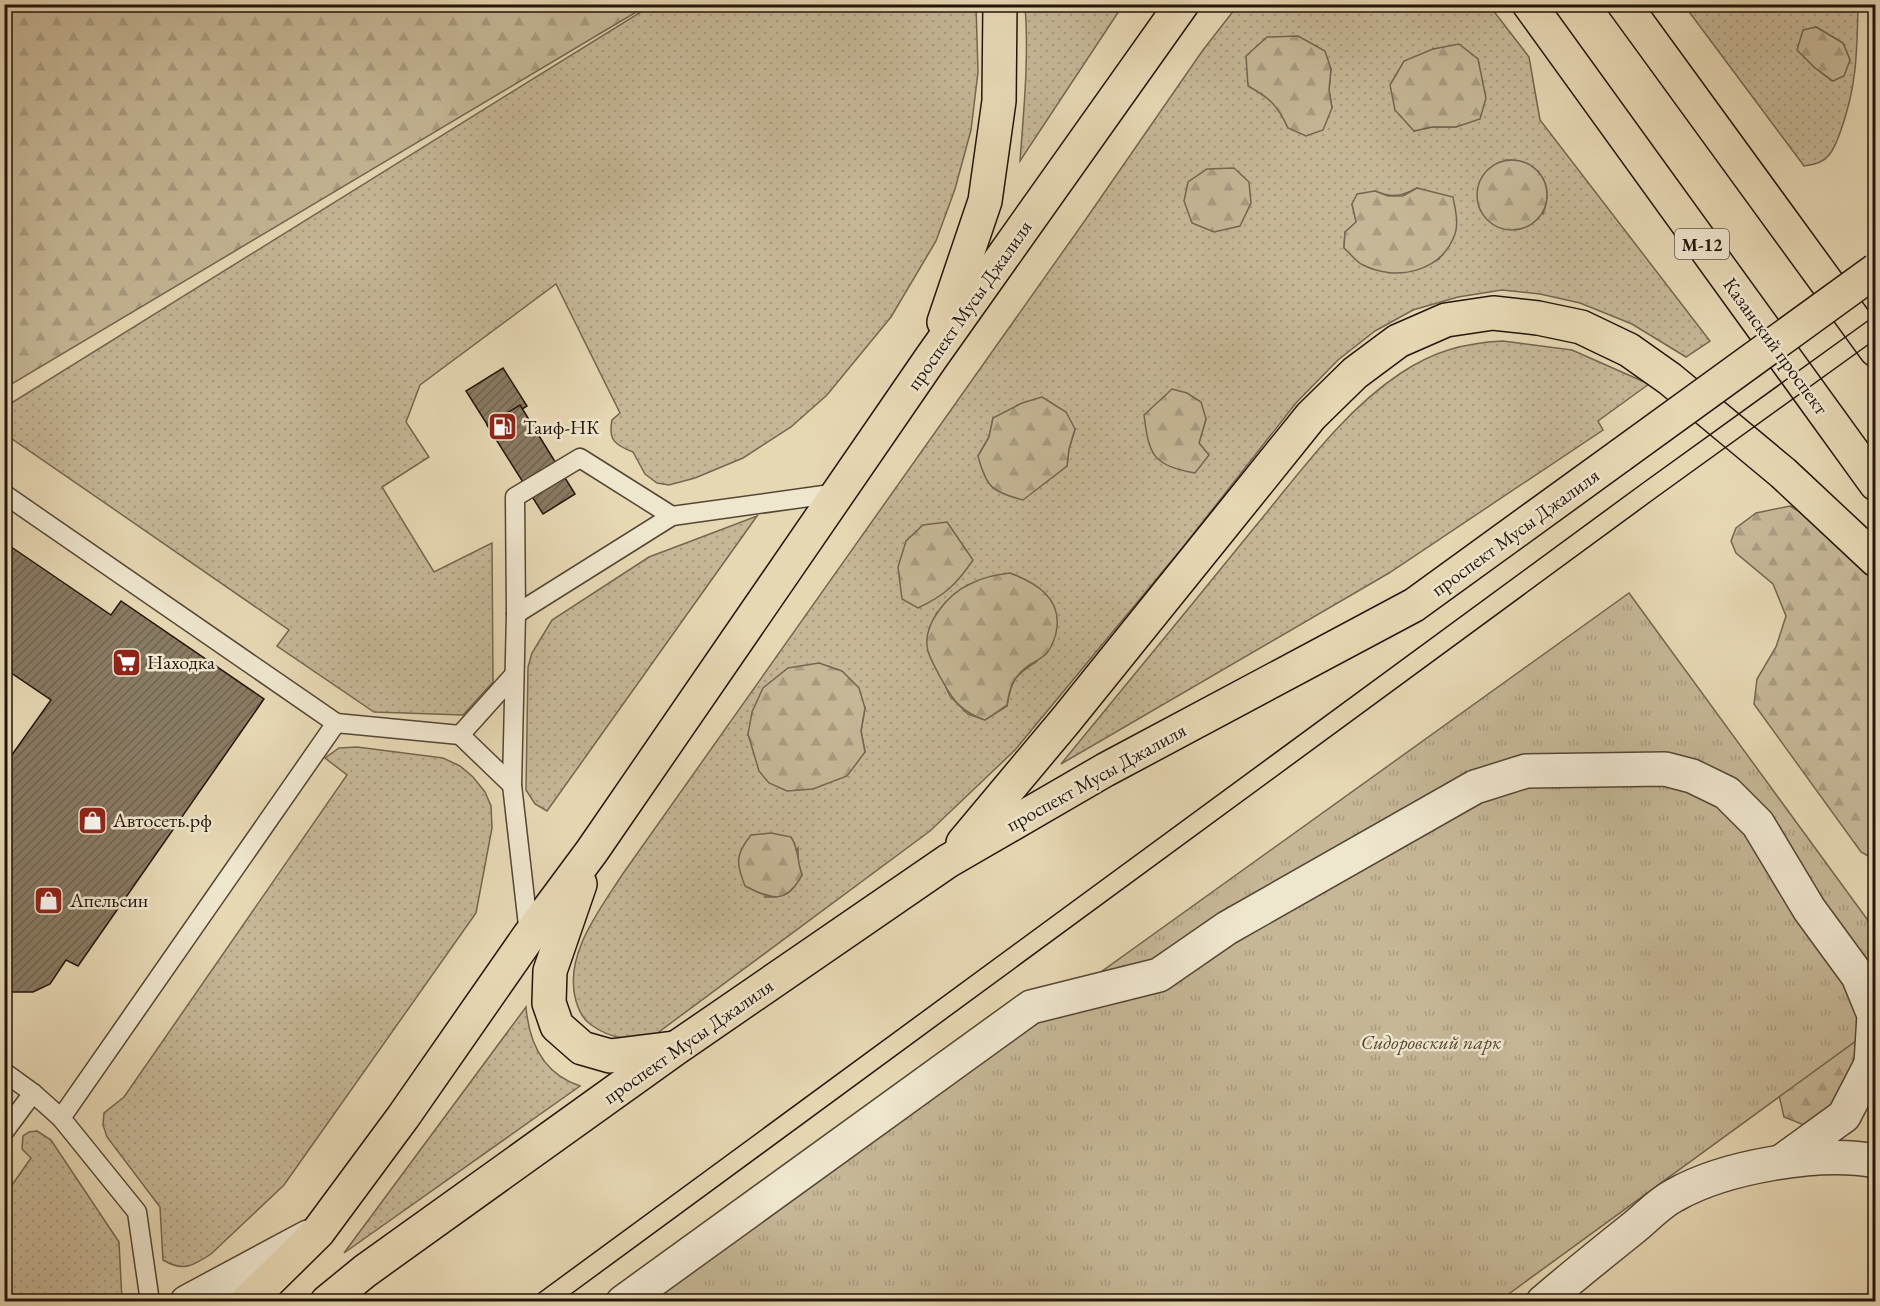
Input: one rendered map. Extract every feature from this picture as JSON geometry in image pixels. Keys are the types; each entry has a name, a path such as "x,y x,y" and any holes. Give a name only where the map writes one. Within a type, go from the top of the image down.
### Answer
{"main road":[{"path":"931,358 986,201 999,101 1000,4"},
{"name":"проспект Мусы Джалиля","path":"247,1302 318,1232 403,1117 529,936 592,851 931,358 1182,4"},
{"name":"Казанский проспект","path":"1529,4 1875,484"},
{"path":"1624,4 1875,350"},
{"name":"проспект Мусы Джалиля","path":"327,1302 365,1271 676,1048 948,861 1105,770 1414,605 1875,270"},
{"path":"948,861 1066,720 1311,416 1355,373 1398,341 1446,320 1493,313 1538,318 1581,327 1629,350 1670,379 1783,473 1875,560"},
{"path":"592,851 550,971 549,1003 557,1026 582,1048 610,1056 676,1048"}],"street":[{"path":"623,1302 1031,1006 1159,975 1227,928 1475,787 1526,771 1665,769 1692,777 1726,793 1758,824 1809,909 1858,976 1874,1016 1873,1073 1844,1116 1778,1163"},
{"path":"1543,1302 1673,1195 1704,1181 1736,1171 1778,1163 1832,1157 1858,1157 1875,1161"},
{"path":"187,1302 318,1232"}],"lane":[{"path":"529,936 512,785 516,614 515,497 580,458 672,516"},
{"path":"516,614 672,516 838,493"},
{"path":"4,494 336,723 460,735 512,785"},
{"path":"460,735 513,676"},
{"path":"61,1118 336,723"},
{"path":"4,1072 33,1093 61,1118 137,1212 150,1302"},
{"path":"4,1132 33,1093"}],"green space":[{"path":"5,4 648,4 648,5 5,388"},
{"path":"652,5 976,5 978,72 971,130 955,189 936,241 891,317 827,395 791,427 743,458 695,478 669,485 657,483 645,474 633,452 617,444 612,437 612,420 620,413 556,284 420,385 406,422 429,457 382,487 434,572 492,543 493,682 463,715 374,712 277,646 289,630 5,434 5,407"},
{"path":"1025,5 1123,5 1020,161 1026,63"},
{"path":"1238,5 1489,5 1529,57 1540,120 1710,341 1686,357 1632,324 1580,303 1540,294 1502,290 1458,297 1413,310 1375,331 1338,360 1296,403 1183,547 1015,750 930,831 656,1034 622,1038 598,1030 582,1014 576,1001 573,984 574,967 579,951 603,904 1203,50","holes":["1433,49 1456,127 1432,127 1414,131","1331,69 1329,90 1332,108 1288,128 1281,112 1267,96","1506,160 1527,164 1541,175 1547,192 1543,214","1417,188 1455,233 1439,259 1359,262 1344,248 1345,232 1357,222 1352,204 1375,191 1396,196","993,418 1075,429 1067,466 978,456 989,437","1206,419 1199,443 1147,438","967,585 1037,661 1015,679 1007,706 985,720 968,714 950,696 928,649 936,614","865,708 861,731 865,752 759,771","798,848 798,862 802,875 792,890 779,897 765,897"]},
{"path":"1684,5 1858,5 1853,83 1841,130 1827,158 1804,166","holes":["1816,27 1843,43 1850,60 1832,81 1798,50"]},
{"path":"1816,27 1843,43 1850,60 1844,76 1833,81 1797,50 1803,30"},
{"path":"1298,36 1325,51 1331,69 1329,90 1332,108 1323,130 1306,136 1288,128 1272,103 1248,86 1246,56 1267,37"},
{"path":"1459,44 1478,59 1486,98 1480,119 1456,127 1432,127 1414,131 1395,110 1390,85 1404,61 1433,49"},
{"path":"1505,160 1519,160 1532,166 1541,175 1547,188 1545,208 1537,220 1519,230 1505,230 1492,224 1483,215 1477,202 1477,188 1483,175 1492,166"},
{"path":"1234,168 1249,182 1251,203 1240,226 1214,232 1192,223 1184,201 1188,182 1207,169"},
{"path":"1417,188 1453,197 1457,225 1455,234 1439,258 1416,270 1402,273 1388,272 1361,264 1344,248 1345,232 1356,222 1352,204 1357,194 1375,191 1388,196 1403,196"},
{"path":"1503,341 1572,350 1649,384 1598,421 1603,430 1389,573 1061,764 1322,445 1359,406 1401,373 1425,359 1462,346"},
{"path":"1172,389 1187,393 1201,402 1206,419 1199,443 1209,455 1195,473 1162,462 1151,449 1148,440 1144,415"},
{"path":"1042,397 1066,412 1075,429 1067,466 1023,500 1004,494 992,487 984,475 978,456 989,437 993,418 1022,403"},
{"path":"1790,506 1839,535 1875,581 1875,860 1861,852 1754,704 1757,679 1776,647 1786,616 1773,584 1736,553 1731,541 1736,528 1756,513"},
{"path":"757,516 547,811 535,804 526,790 528,667 532,653 552,620 649,557"},
{"path":"947,522 973,560 949,588 936,599 918,608 902,599 898,567 906,541 923,525"},
{"path":"1010,573 1029,581 1050,599 1057,616 1056,630 1054,641 1047,653 1024,669 1014,681 1007,705 985,720 964,709 950,694 929,655 927,641 932,621 953,595 985,578"},
{"name":"Сидоровский парк","path":"1629,593 1875,930 1875,1027 1499,1301 641,1302"},
{"path":"819,663 842,671 859,688 865,708 861,731 865,752 847,776 813,789 787,791 769,783 759,771 748,734 752,712 763,688 788,668"},
{"path":"357,747 443,758 460,766 485,792 491,806 492,828 476,913 284,1185 211,1254 188,1266 170,1264 163,1260 160,1207 107,1137 103,1125 104,1113 124,1097 347,775 325,758 339,748"},
{"path":"771,833 791,837 802,875 790,891 778,897 763,894 745,886 739,865 742,848 751,835"},
{"path":"526,1007 531,1033 541,1056 557,1074 580,1086 344,1253"},
{"path":"1830,1040 1875,1040 1828,1114 1804,1125 1784,1117 1778,1091"},
{"path":"37,1131 51,1140 119,1242 122,1301 5,1301 5,1195 31,1158 22,1149 23,1136"}],"building":[{"path":"503,368 527,406 490,429 466,391"},
{"path":"520,405 575,494 543,514 487,425"},
{"name":"Автосеть.рф","path":"4,542 111,615 121,601 264,699 78,966 66,960 50,984 33,992 11,992 4,988 4,886 10,878 4,874 4,766 51,700 4,668"}],"tram line":[{"path":"527,1302 1643,483 1876,315"},
{"path":"560,1302 1654,499 1876,339"}],"place":[{"name":"Таиф-НК","path":"502,427"},
{"name":"Находка","path":"126,662"},
{"name":"Автосеть.рф","path":"92,820"},
{"name":"Апельсин","path":"49,900"}]}
